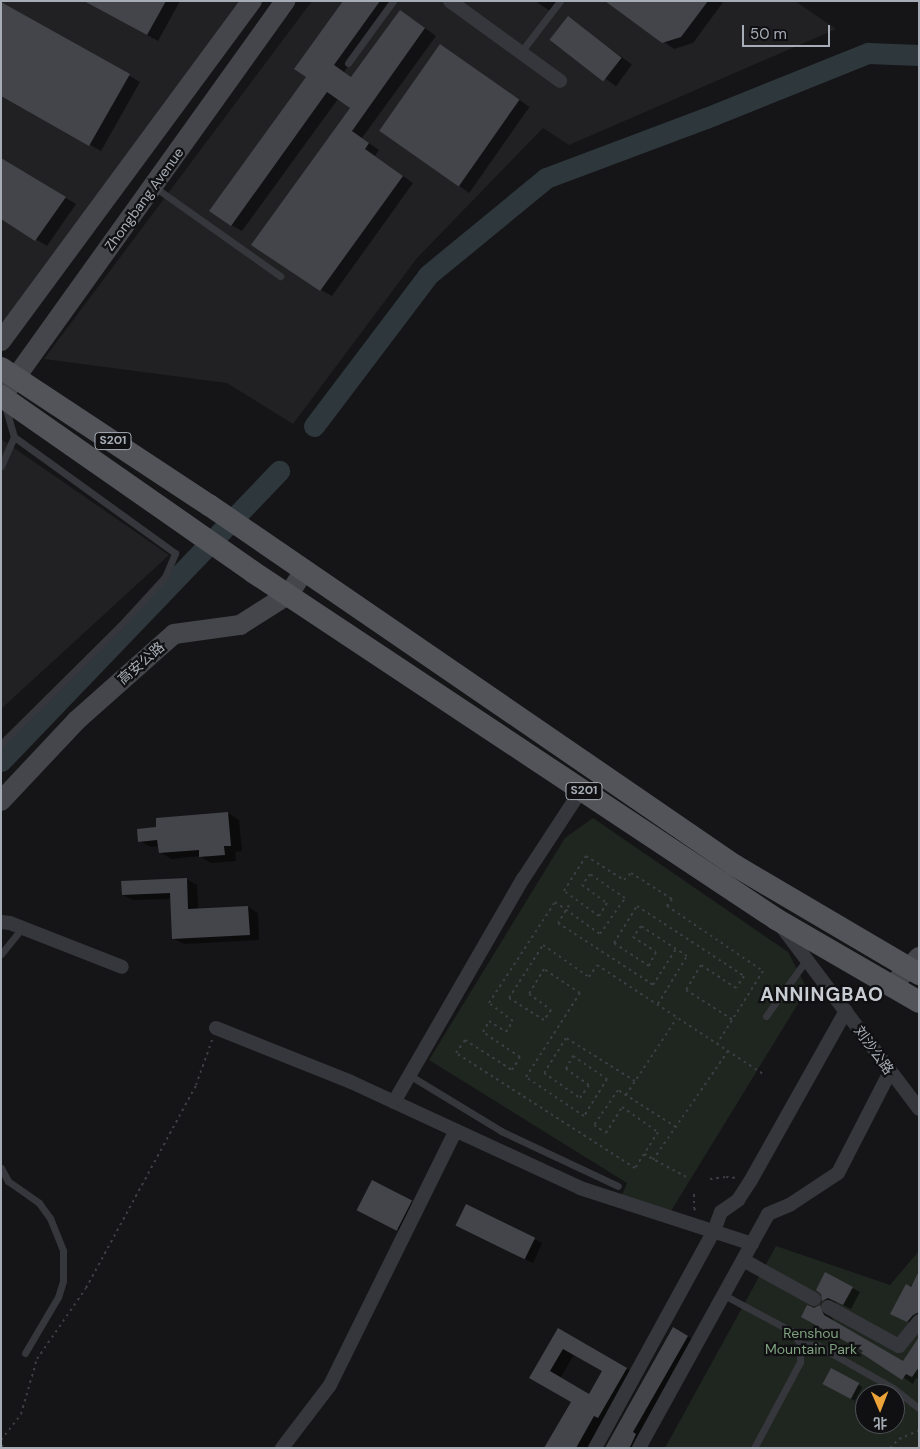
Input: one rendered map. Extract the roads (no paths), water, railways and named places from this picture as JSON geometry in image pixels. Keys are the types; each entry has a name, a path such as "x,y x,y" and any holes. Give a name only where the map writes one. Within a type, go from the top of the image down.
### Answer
{"main road":[{"path":"1,341 252,1"},
{"name":"Zhongbang Avenue","path":"2,396 8,373 153,186 285,1"},
{"name":"S201","path":"8,373 44,394 210,505 734,864 915,966"},
{"name":"S201","path":"2,396 253,572 289,594 776,919 919,1002"},
{"name":"高安公路","path":"1,801 76,720 174,634 240,625 289,594 304,571"},
{"path":"891,987 915,966"}],"street":[{"path":"450,1 560,81"},
{"path":"394,1102 523,879 582,789"},
{"name":"刘沙公路","path":"776,919 919,1108"},
{"path":"1,922 22,928 122,967"},
{"path":"595,1448 714,1232 721,1212 738,1200 751,1180 846,1011"},
{"path":"216,1028 350,1082 580,1188 752,1244"},
{"path":"640,1448 768,1214 791,1204 838,1173 890,1072"},
{"path":"282,1448 330,1385 456,1130"},
{"path":"743,1260 814,1299"},
{"path":"828,1307 899,1346 919,1321"}],"lane":[{"path":"348,62 393,1"},
{"path":"521,52 560,1"},
{"path":"153,186 280,276"},
{"path":"1,744 120,626 165,577 175,553 14,437 2,396"},
{"path":"1,466 14,437"},
{"path":"1,954 22,928"},
{"path":"766,1016 806,959"},
{"path":"409,1075 501,1131 618,1186"},
{"path":"1,1168 8,1181 39,1203 50,1218 63,1251 63,1280 58,1297 25,1353"},
{"path":"724,1295 793,1332 800,1344 800,1362 754,1448"},
{"path":"800,1344 817,1345 893,1388 919,1408"}],"waterway":[{"path":"314,426 428,275 546,178 706,118 868,53 919,55"},
{"path":"1,761 279,471"}],"district":[{"name":"ANNINGBAO","path":"822,995"}],"park label":[{"name":"Renshou Mountain Park","path":"811,1342"}]}
